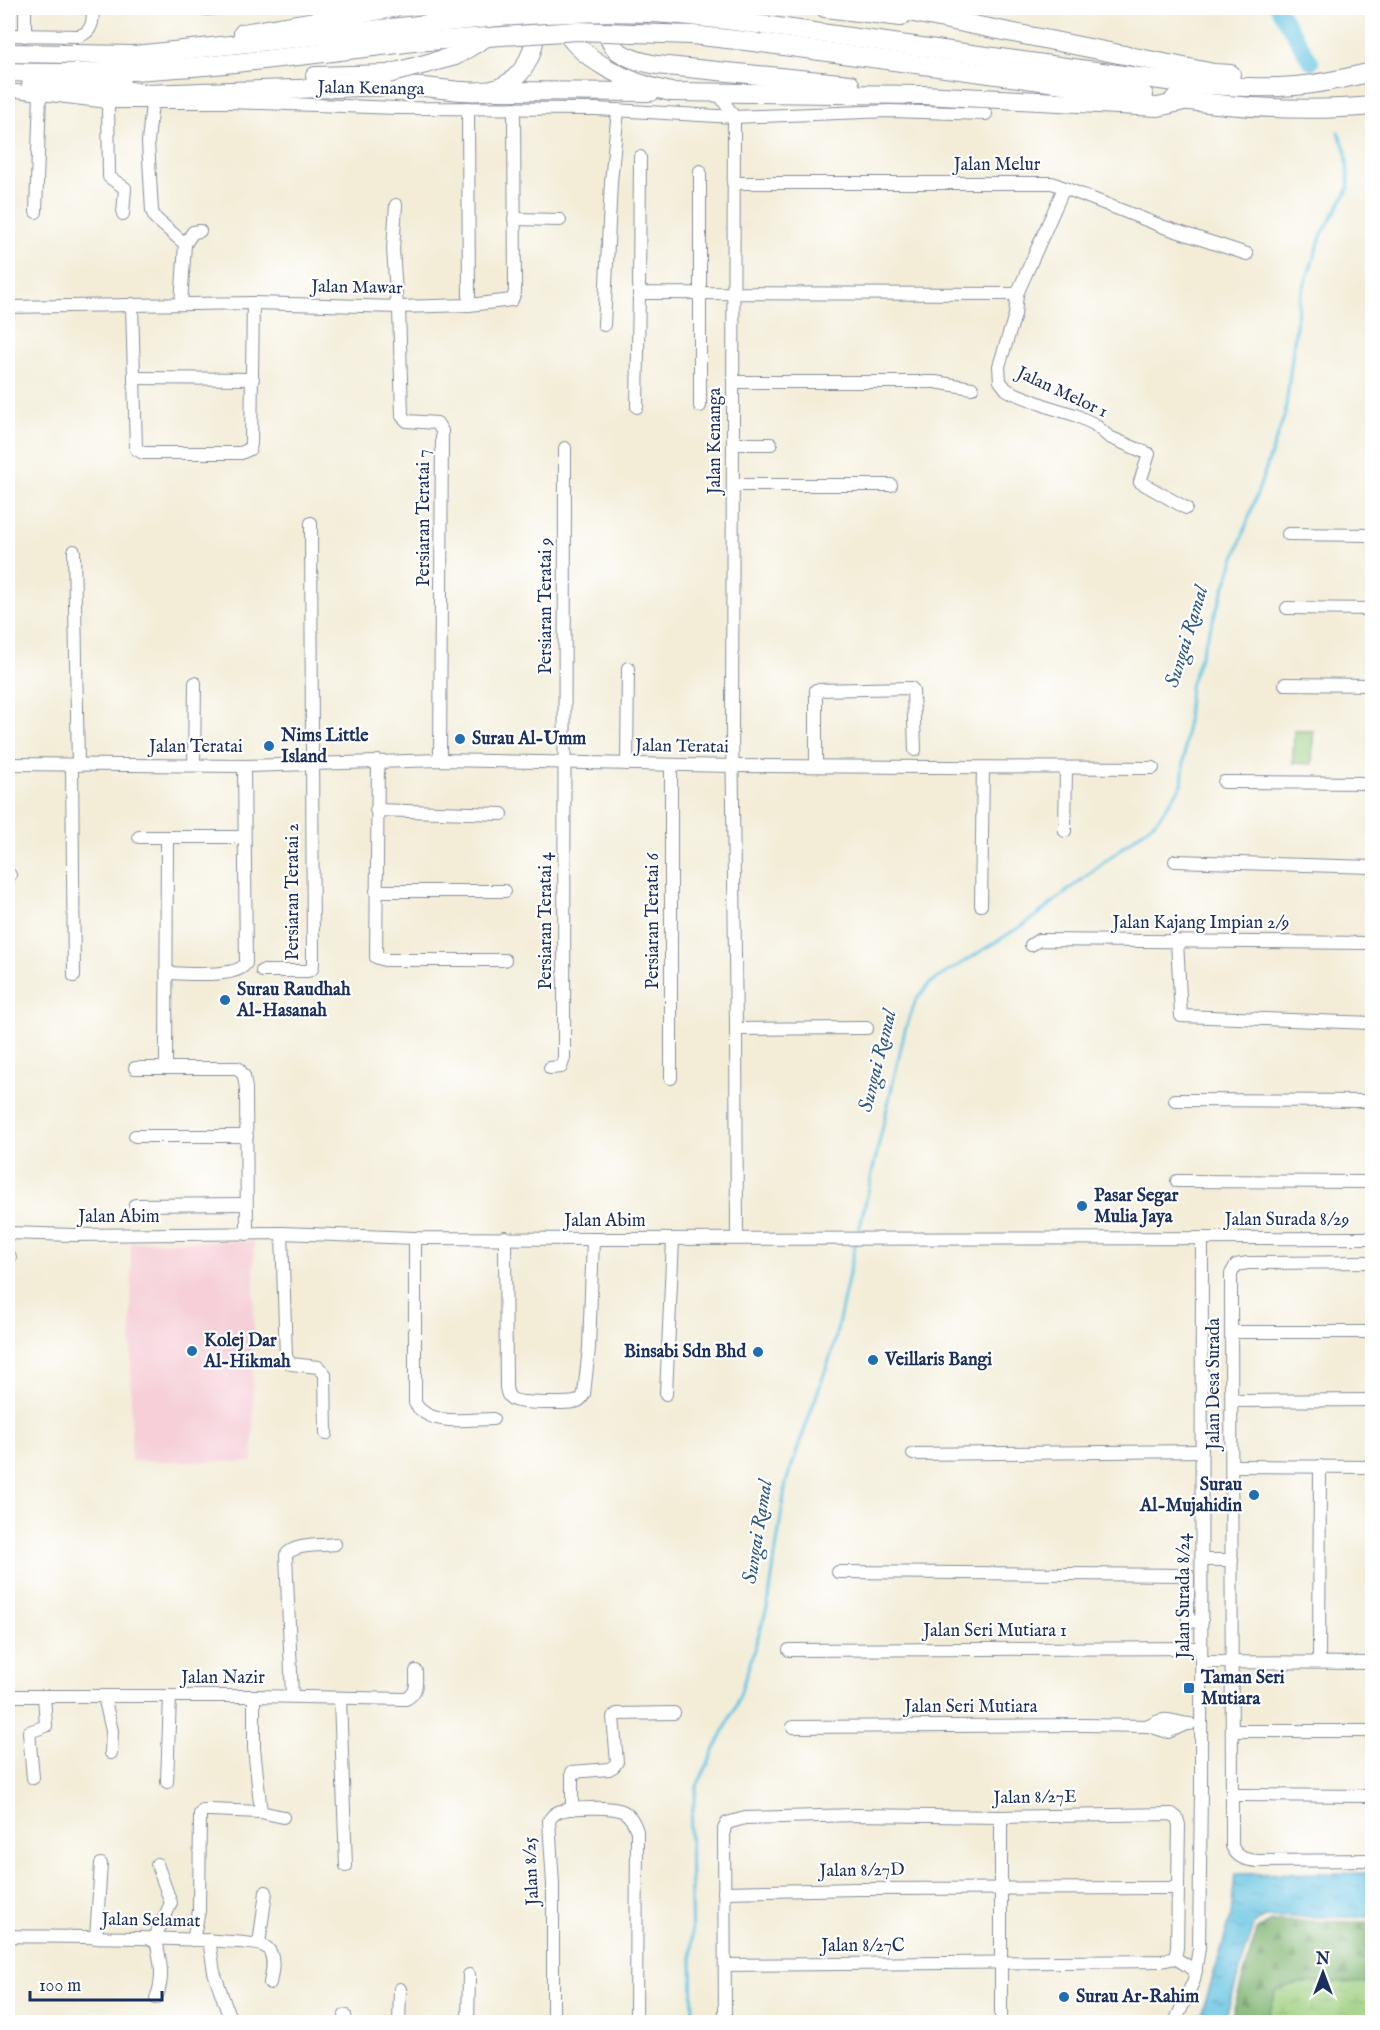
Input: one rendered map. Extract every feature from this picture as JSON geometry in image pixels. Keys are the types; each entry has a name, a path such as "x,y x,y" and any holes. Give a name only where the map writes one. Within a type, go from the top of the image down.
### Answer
{"highway":[{"path":"193,49 219,37 388,8"},
{"path":"109,95 271,78 388,74 455,56 510,23 523,8 534,26 531,57 519,75 504,86 483,90"},
{"path":"554,8 566,32 600,63 615,73 644,86 671,92"},
{"path":"610,8 606,21 609,40 619,53 636,61 873,86 923,95"},
{"path":"825,8 972,26"},
{"path":"889,8 1214,74 1288,76 1372,71"},
{"path":"8,72 118,73 203,67 540,14 604,12 651,13 763,25 1189,84 1243,87 1295,86 1372,71"},
{"path":"8,53 135,55 411,34 577,31 692,35 1184,101 1265,109 1340,109 1372,106"},
{"path":"8,82 109,95 412,86 621,93 923,95 1158,107 1184,101"}],"street":[{"path":"25,8 25,36"},
{"path":"8,35 80,36 88,32 91,27 93,8"},
{"path":"201,8 218,8"},
{"name":"Jalan Kenanga","path":"8,90 40,94 109,95 152,103 230,102 364,108 618,110 734,117 890,111 986,114"},
{"path":"36,212 40,94"},
{"path":"719,94 734,117 750,94"},
{"path":"109,95 109,177 125,188 123,214"},
{"path":"152,103 148,142 152,211 155,218 185,244"},
{"path":"468,108 470,304"},
{"name":"Jalan Mawar","path":"8,307 252,303 398,307 508,302 514,296 514,108"},
{"path":"604,325 610,182 618,110"},
{"name":"Jalan Kenanga","path":"734,117 733,766 737,1238"},
{"path":"637,406 640,157"},
{"path":"700,171 700,406"},
{"name":"Jalan Melur","path":"734,183 1052,183 1164,226 1247,254"},
{"name":"Jalan Melor 1","path":"1064,188 1017,294 1015,315 999,366 999,376 1003,386 1011,392 1075,415 1094,424 1109,437 1149,454 1140,482 1186,508"},
{"path":"396,205 393,249 398,307"},
{"path":"514,219 560,220"},
{"path":"181,304 185,244 193,232 200,231"},
{"path":"639,293 1017,294"},
{"path":"132,304 136,449 143,453 241,453 250,449 251,444 252,303"},
{"name":"Persiaran Teratai 7","path":"398,307 402,416 407,421 437,423 442,431 440,760"},
{"path":"134,378 253,379"},
{"path":"734,382 935,382 972,388"},
{"path":"733,444 771,444"},
{"name":"Persiaran Teratai 9","path":"563,763 565,448"},
{"path":"733,485 891,485"},
{"path":"311,523 313,731 311,765"},
{"path":"1288,534 1372,535"},
{"path":"74,551 74,976"},
{"path":"1287,608 1372,609"},
{"path":"627,764 628,668"},
{"path":"194,765 195,683"},
{"path":"1285,684 1372,685"},
{"path":"816,766 816,690 911,688 913,690 915,750"},
{"name":"Jalan Teratai","path":"8,765 243,766 440,760 733,766 1153,768"},
{"path":"378,761 376,957 385,960 505,960"},
{"name":"Persiaran Teratai 4","path":"550,1068 561,1067 564,1058 563,763"},
{"name":"Persiaran Teratai 2","path":"262,971 308,971 312,969 311,765"},
{"name":"Persiaran Teratai 6","path":"671,765 671,1078"},
{"path":"166,973 218,973 244,968 246,963 243,766"},
{"path":"981,905 982,768"},
{"path":"1065,831 1066,768"},
{"path":"1224,782 1372,783"},
{"path":"376,810 502,814"},
{"path":"139,837 243,837"},
{"path":"166,1068 167,837"},
{"path":"1175,861 1372,867"},
{"path":"376,891 506,891"},
{"name":"Jalan Kajang Impian 2/9","path":"1031,945 1039,940 1372,943"},
{"path":"1177,941 1179,1014 1181,1016 1372,1023"},
{"path":"736,1029 867,1028"},
{"path":"135,1068 238,1068 244,1076 247,1136 247,1234"},
{"path":"1175,1100 1372,1101"},
{"path":"135,1136 247,1136"},
{"path":"1177,1181 1372,1182"},
{"path":"135,1205 246,1204"},
{"name":"Jalan Abim","path":"8,1233 73,1235 282,1233 415,1238 593,1239 1202,1238"},
{"path":"282,1233 286,1357 291,1364 318,1367 325,1374 326,1434"},
{"path":"505,1237 506,1387 509,1397 526,1402 573,1402 582,1398 584,1394 589,1348 593,1239"},
{"path":"415,1238 415,1403 419,1410 427,1416 445,1419 493,1419"},
{"name":"Jalan Surada 8/29","path":"1202,1238 1372,1238"},
{"name":"Jalan Surada 8/24","path":"1175,2022 1186,2001 1196,1971 1200,1912 1202,1238"},
{"path":"666,1394 674,1239"},
{"name":"Jalan Desa Surada","path":"1372,1262 1248,1263 1236,1265 1231,1274 1233,1662 1231,1837 1235,1852 1241,1857 1258,1861 1372,1860"},
{"path":"1232,1332 1372,1332"},
{"path":"1232,1401 1372,1400"},
{"path":"913,1454 1202,1451"},
{"path":"1232,1466 1372,1467"},
{"path":"1319,1662 1320,1466"},
{"path":"292,1696 286,1555 289,1551 300,1547 335,1544"},
{"path":"1202,1560 1232,1560"},
{"path":"838,1572 1188,1575 1188,1622 1202,1621"},
{"name":"Jalan Seri Mutiara 1","path":"789,1650 1202,1648"},
{"path":"1202,1662 1372,1663"},
{"name":"Jalan Nazir","path":"8,1696 292,1696 405,1699 411,1696 416,1689 416,1671"},
{"path":"33,1778 29,1732 46,1726 44,1696"},
{"path":"104,1696 112,1731 111,1753"},
{"path":"167,1782 170,1696"},
{"path":"254,1696 254,1748 261,1812"},
{"path":"340,1698 346,1866"},
{"path":"636,2022 637,1831 630,1817 618,1810 572,1809 572,1772 614,1767 617,1762 613,1717 617,1714 674,1713"},
{"name":"Jalan Seri Mutiara","path":"793,1727 1149,1726 1168,1719 1186,1724 1201,1724"},
{"path":"1233,1731 1372,1731"},
{"path":"1232,1795 1372,1796"},
{"name":"Jalan 8/25","path":"553,2022 553,1884 548,1829 551,1816 563,1810 572,1809"},
{"path":"193,1940 199,1911 200,1814 203,1810 210,1810 261,1812 283,1817"},
{"name":"Jalan 8/27E","path":"724,1892 724,1829 727,1822 745,1818 857,1815 1001,1817 1172,1814 1177,1818 1179,1825 1175,1958"},
{"path":"1001,1817 1001,2022"},
{"path":"96,1938 100,1864"},
{"path":"156,1998 161,1986 162,1970 154,1940 171,1903 158,1864"},
{"name":"Jalan 8/27D","path":"724,1892 1178,1888"},
{"path":"259,1944 266,1892"},
{"path":"724,1892 725,2022"},
{"name":"Jalan Selamat","path":"8,1936 209,1940 214,1972 231,2022"},
{"path":"209,1940 259,1944 267,1947 273,1966 270,1983"},
{"path":"1175,1958 1196,1971"},
{"name":"Jalan 8/27C","path":"725,1965 1001,1964 1162,1961 1175,1958"},
{"path":"468,2022 470,1975"},
{"path":"399,2022 400,1989"}],"shaded area":[{"name":"Kolej Dar Al-Hikmah","path":"254,1241 253,1462 131,1461 131,1242"}],"green space":[{"path":"1294,731 1313,731 1312,764 1293,763"},
{"path":"1271,1921 1372,1922 1372,1983 1301,1983 1276,1991 1267,2022 1230,2022 1257,1930"},
{"path":"1301,1983 1372,1983 1372,2022 1267,2022 1276,1991"}],"water":[{"path":"1372,1873 1372,1917 1265,1917 1254,1925 1224,2022 1197,2022 1202,2013 1231,1917 1235,1874"}],"waterway":[{"name":"Sungai Ramal","path":"1278,8 1311,62"},
{"name":"Sungai Ramal","path":"858,1235 905,1030 916,1000 930,983 1031,920 1157,820 1182,785 1190,686 1285,414 1299,301 1322,234 1349,188 1346,151 1338,132"},
{"name":"Sungai Ramal","path":"693,2022 690,1826 697,1786 737,1704 768,1605 786,1482 833,1349 856,1241"}],"place":[{"name":"Surau Al-Umm","path":"460,739"},
{"name":"Nims Little Island","path":"269,746"},
{"name":"Surau Raudhah Al-Hasanah","path":"225,1000"},
{"name":"Pasar Segar Mulia Jaya","path":"1082,1206"},
{"name":"Kolej Dar Al-Hikmah","path":"192,1351"},
{"name":"Binsabi Sdn Bhd","path":"758,1352"},
{"name":"Veillaris Bangi","path":"873,1360"},
{"name":"Surau Al-Mujahidin","path":"1254,1495"},
{"name":"Taman Seri Mutiara","path":"1189,1688"},
{"name":"Surau Ar-Rahim","path":"1064,1997"}]}
